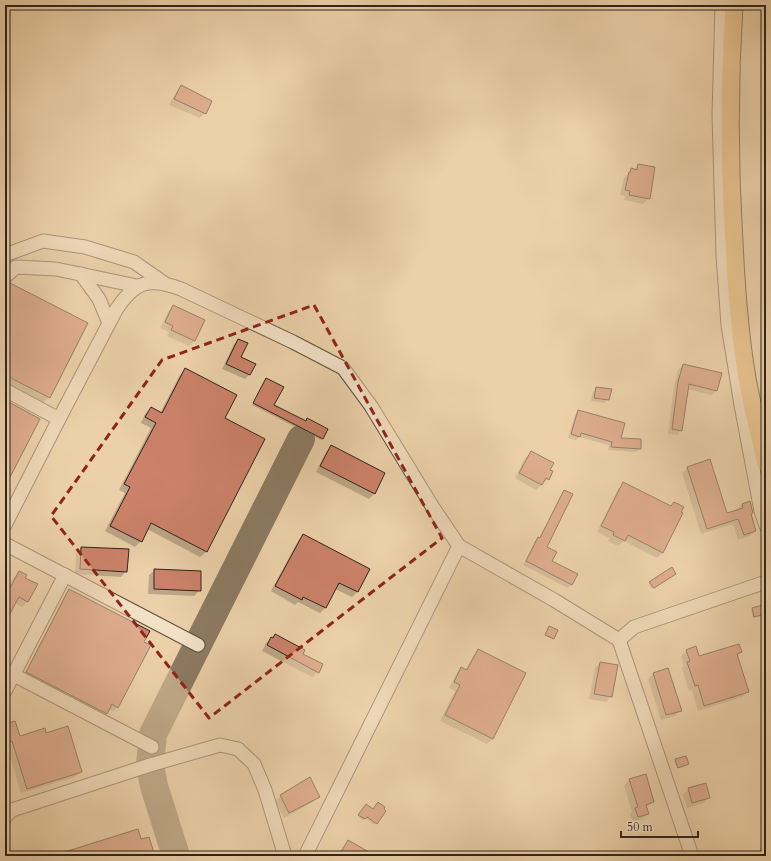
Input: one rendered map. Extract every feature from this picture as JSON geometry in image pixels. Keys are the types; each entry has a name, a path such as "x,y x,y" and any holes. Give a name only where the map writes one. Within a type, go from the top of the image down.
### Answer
{"main road":[{"path":"734,5 730,113 732,212 736,286 746,374 766,464"}],"street":[{"path":"722,5 720,33 719,123 723,255 728,325 761,511 766,526"},
{"path":"5,254 43,241 85,247 134,262 164,283 181,289 293,342 343,368 371,406 432,506 460,546 554,600 619,640 692,856"},
{"path":"5,277 16,267 56,269 137,286 149,283 164,283"},
{"path":"81,274 99,299 109,323"},
{"path":"5,524 109,323 125,297 137,286"},
{"path":"5,390 59,419"},
{"path":"5,544 198,645"},
{"path":"304,856 460,546"},
{"path":"5,691 65,575"},
{"path":"619,640 634,626 766,582"},
{"path":"14,674 152,747"},
{"path":"7,809 220,745 238,749 254,764 265,790 285,856"}],"highlighted area":[{"path":"314,305 442,538 209,718 51,516 162,360"}],"building":[{"path":"181,85 212,101 206,114 174,99"},
{"path":"638,164 655,167 650,199 629,195 630,191 625,190 631,168 637,170"},
{"path":"10,283 88,323 50,398 5,375 5,287"},
{"path":"173,305 205,320 195,341 171,330 173,326 165,322"},
{"path":"238,339 248,343 241,357 256,364 250,375 226,364"},
{"path":"683,364 722,373 717,391 689,384 682,431 672,429 678,382"},
{"path":"185,368 237,395 225,418 265,439 207,552 151,523 142,542 110,526 130,487 124,484 156,423 145,417 151,407 162,413"},
{"path":"266,378 284,387 274,405 306,421 307,418 328,429 323,439 253,403"},
{"path":"596,387 612,389 609,400 594,398"},
{"path":"5,400 40,419 5,487"},
{"path":"578,410 625,423 621,438 641,439 641,449 611,447 612,442 581,433 580,437 571,434"},
{"path":"331,445 385,473 375,494 320,466"},
{"path":"531,451 554,463 550,470 553,471 549,480 546,478 542,485 519,473"},
{"path":"710,459 727,513 743,508 742,504 750,501 753,513 751,514 756,531 744,535 738,519 707,529 687,467"},
{"path":"623,482 671,506 674,502 684,507 681,512 683,513 663,553 628,535 625,541 613,535 614,532 601,526"},
{"path":"564,490 573,494 547,547 557,552 552,561 578,574 572,585 526,561 538,537 540,538"},
{"path":"303,534 370,569 358,592 339,583 326,608 303,597 302,600 275,586"},
{"path":"81,547 129,549 127,572 80,569"},
{"path":"672,567 676,574 654,588 649,582"},
{"path":"154,569 201,571 201,591 154,589"},
{"path":"19,571 27,575 25,578 38,584 28,602 19,597 5,623 5,586 10,588"},
{"path":"69,589 150,631 144,642 151,645 118,708 112,704 107,714 26,672"},
{"path":"766,604 766,614 754,617 752,608"},
{"path":"549,626 558,630 554,639 545,635"},
{"path":"275,634 305,650 303,654 323,664 319,673 267,645 271,637 273,638"},
{"path":"739,644 742,652 737,654 749,692 704,706 698,685 695,686 687,662 690,661 686,650 696,646 699,656"},
{"path":"478,649 526,673 493,739 445,715 460,685 454,682 461,667 467,670"},
{"path":"600,662 618,665 612,697 594,694"},
{"path":"668,668 682,711 666,715 653,673"},
{"path":"15,721 20,736 45,728 46,733 68,726 82,772 27,789 12,741 9,742 5,730 5,724"},
{"path":"686,756 689,764 678,768 675,759"},
{"path":"646,774 654,802 646,805 649,814 638,817 635,808 638,807 629,779"},
{"path":"310,777 320,797 289,813 280,795"},
{"path":"706,783 710,798 692,803 688,788"},
{"path":"378,802 385,807 384,809 386,811 377,824 367,817 365,819 358,815 366,804 373,809"},
{"path":"138,829 141,839 149,837 155,856 58,856 58,854"},
{"path":"348,840 376,856 339,856"}],"taxiway":[{"path":"176,856 154,786 150,765 153,734 301,439"}]}
